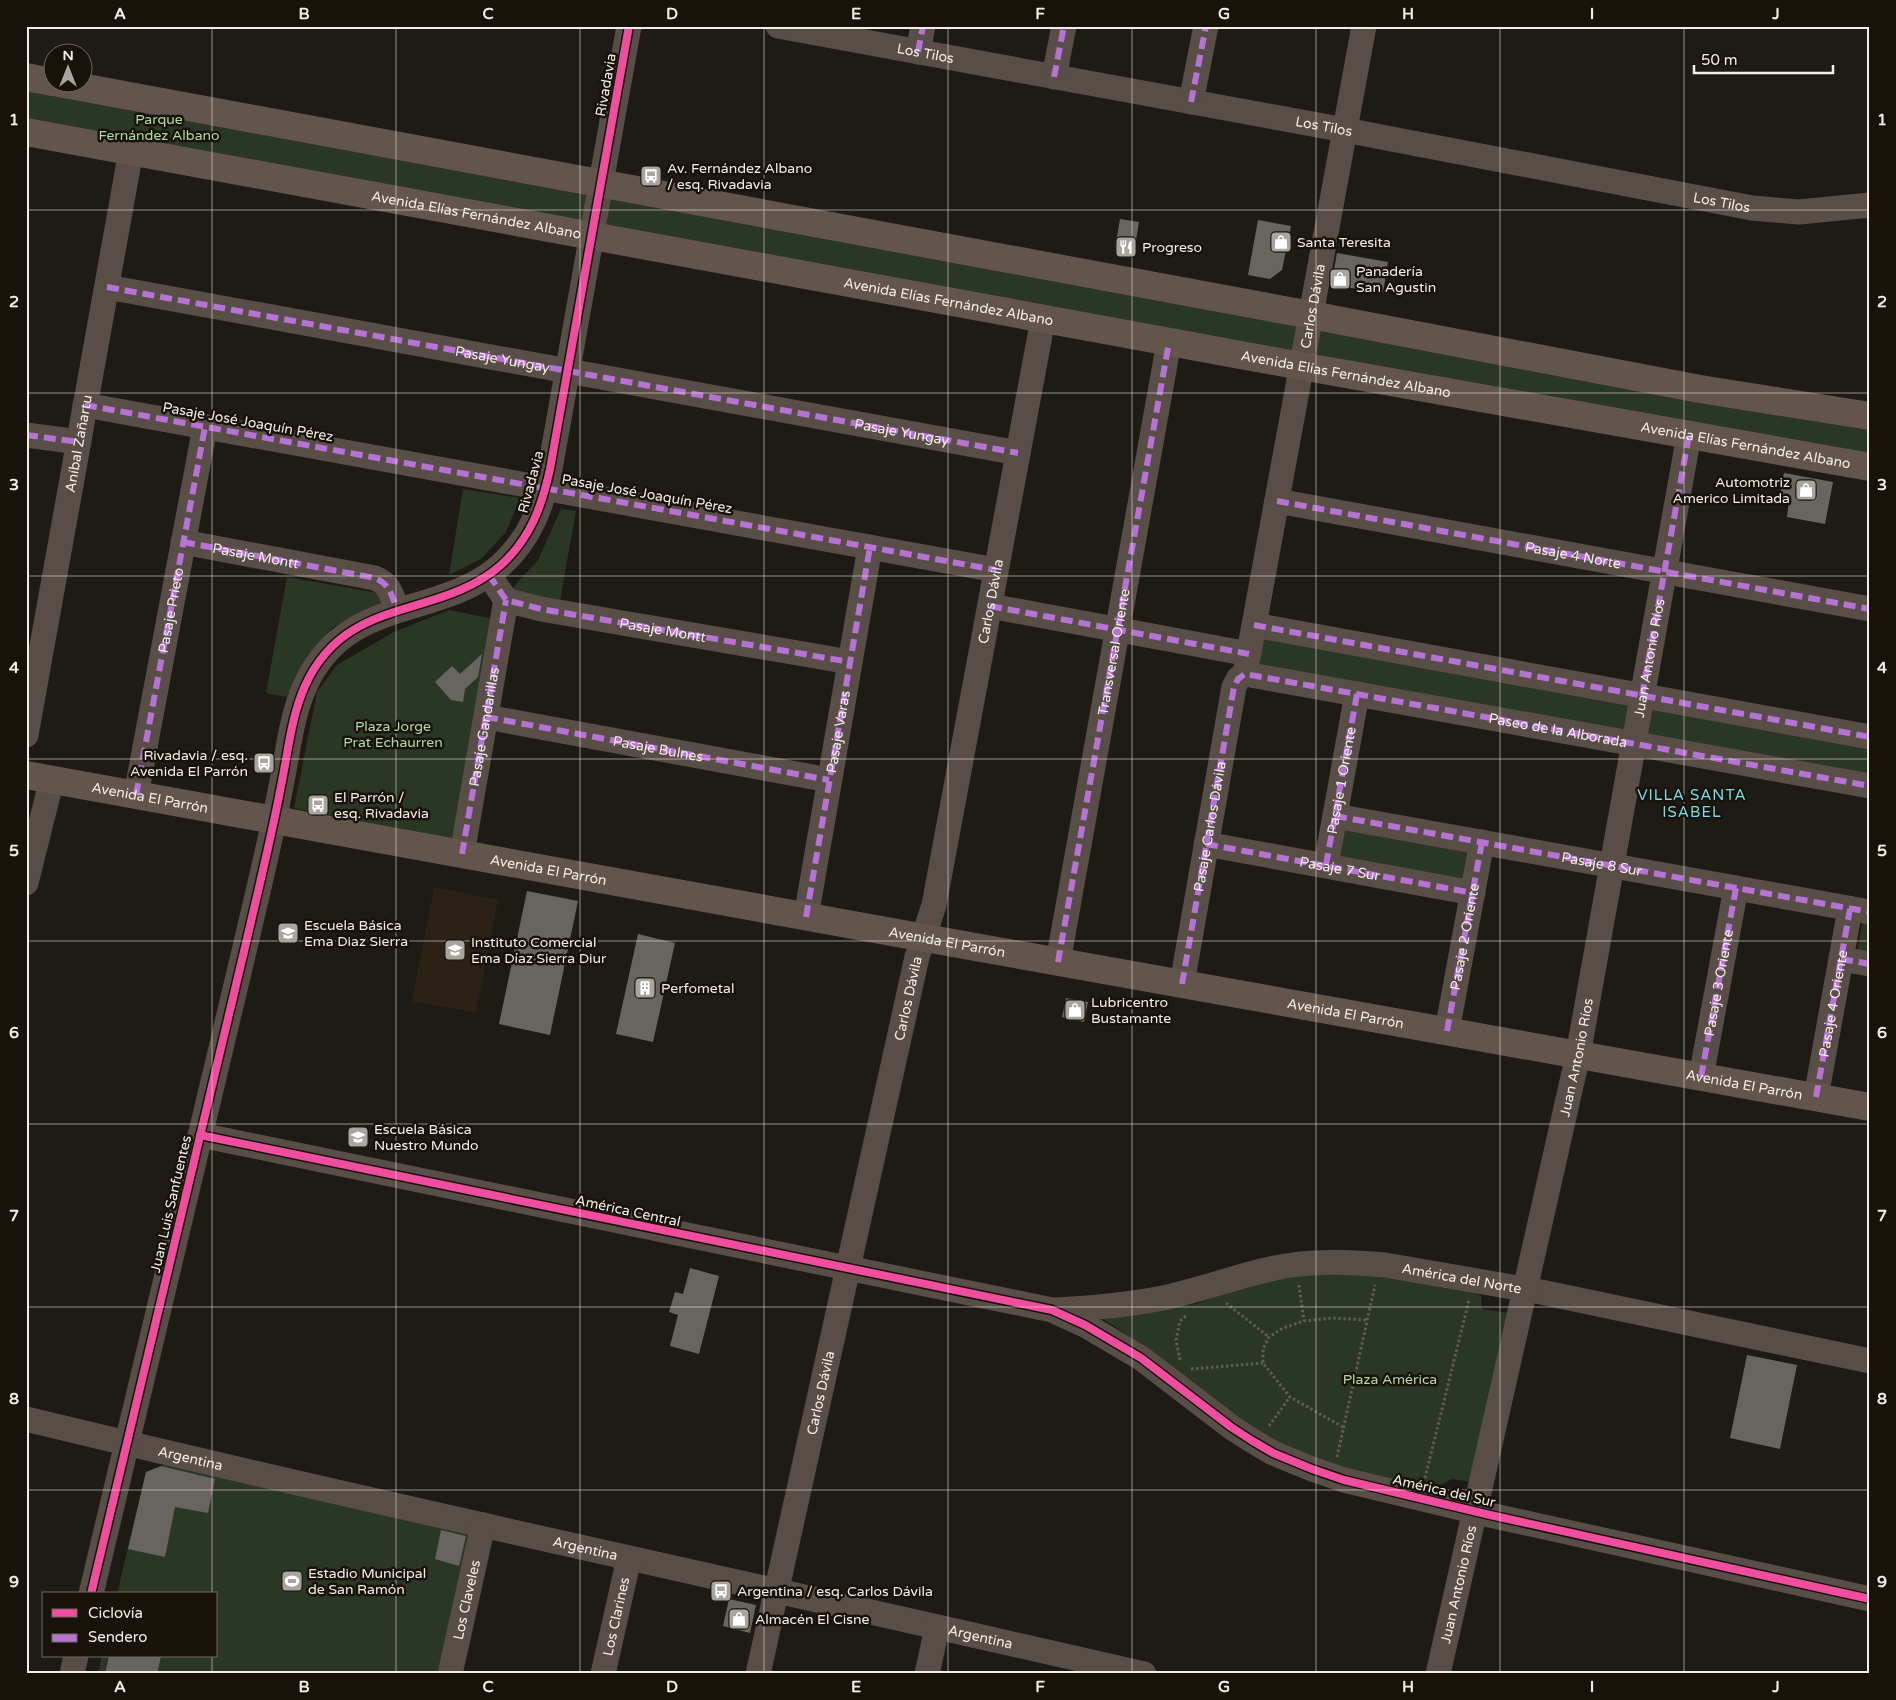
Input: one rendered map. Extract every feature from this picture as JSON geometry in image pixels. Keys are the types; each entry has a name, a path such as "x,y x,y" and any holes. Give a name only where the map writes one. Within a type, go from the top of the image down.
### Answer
{"main road":[{"path":"26,77 42,80"},
{"path":"92,89 1690,387 1870,416"},
{"name":"Avenida Elías Fernández Albano","path":"26,132 1301,366 1689,436 1870,466"},
{"name":"Avenida El Parrón","path":"39,777 1870,1107"}],"street":[{"name":"Rivadavia","path":"274,820 297,708 304,686 311,673 330,648 342,638 375,618 456,592 489,575 511,555 540,508 546,488 629,26"},
{"path":"918,52 923,26"},
{"path":"1054,77 1064,26"},
{"path":"1191,102 1206,26"},
{"name":"Carlos Dávila","path":"1247,664 1364,26"},
{"name":"Los Tilos","path":"781,27 1345,130 1752,208 1799,212 1870,205"},
{"name":"Aníbal Zañartu","path":"26,735 131,151"},
{"name":"Pasaje Yungay","path":"107,287 1018,453"},
{"name":"Carlos Dávila","path":"758,1674 918,957 934,905 1043,319"},
{"name":"Transversal Oriente","path":"1058,962 1169,342"},
{"name":"Pasaje José Joaquín Pérez","path":"85,405 996,570"},
{"name":"Pasaje Prieto","path":"136,794 204,426"},
{"path":"26,435 79,442"},
{"name":"Juan Antonio Ríos","path":"1438,1674 1578,1055 1689,436"},
{"name":"Pasaje 4 Norte","path":"1277,501 1870,609"},
{"name":"Pasaje Montt","path":"183,542 375,578 390,588 397,610"},
{"name":"Pasaje Varas","path":"806,916 870,547"},
{"path":"489,575 506,600"},
{"name":"Pasaje Montt","path":"506,600 541,609 850,662"},
{"name":"Pasaje Gandarillas","path":"462,854 506,600"},
{"name":"Paseo de la Alborada","path":"990,606 1118,629 1357,694 1870,786"},
{"path":"1254,625 1870,737"},
{"name":"Pasaje Carlos Dávila","path":"1182,984 1234,687 1247,664"},
{"name":"Pasaje 1 Oriente","path":"1326,865 1357,694"},
{"name":"Pasaje Bulnes","path":"486,718 829,780"},
{"path":"26,883 39,777"},
{"name":"Pasaje 8 Sur","path":"1335,816 1860,911"},
{"name":"Juan Luis Sanfuentes","path":"91,1592 274,820"},
{"name":"Pasaje 2 Oriente","path":"1447,1031 1482,842"},
{"name":"Pasaje 7 Sur","path":"1206,844 1473,893"},
{"name":"Pasaje 3 Oriente","path":"1701,1077 1736,888"},
{"name":"Pasaje 4 Oriente","path":"1816,1098 1841,959 1860,911"},
{"path":"1841,959 1870,964"},
{"name":"América Central","path":"200,1135 849,1270 1052,1310"},
{"name":"América del Norte","path":"1052,1310 1124,1304 1163,1298 1266,1270 1304,1264 1332,1262 1385,1265 1525,1289 1870,1362"},
{"name":"América del Sur","path":"1052,1310 1085,1325 1125,1348 1163,1374 1231,1427 1273,1453 1312,1470 1344,1480 1475,1512 1870,1599"},
{"name":"Argentina","path":"26,1419 937,1628 1097,1668 1144,1674"},
{"name":"Los Claveles","path":"450,1674 484,1525"},
{"name":"Los Clarines","path":"603,1674 628,1558"},
{"path":"927,1674 937,1628"},
{"path":"72,1674 76,1658"}],"path":[{"path":"1297,1276 1304,1321"},
{"path":"1335,1464 1377,1278"},
{"path":"1423,1484 1470,1295 1479,1282"},
{"path":"1219,1298 1269,1337"},
{"path":"1180,1364 1176,1340 1180,1321 1192,1311"},
{"path":"1343,1427 1290,1397 1263,1364 1263,1349 1269,1337 1283,1328 1304,1321 1332,1318 1367,1320"},
{"path":"1185,1370 1263,1364"},
{"path":"1264,1433 1290,1397"}],"shaded area":[{"name":"Instituto Comercial Ema Díaz Sierra Diur","path":"434,887 498,900 476,1013 412,1001"}],"green space":[{"name":"Parque Fernández Albano","path":"26,86 42,89 42,92 59,92 1870,425 1870,458 26,120"},
{"path":"463,489 520,498 506,532 481,559 449,575"},
{"path":"561,509 576,511 559,606 505,596 538,560"},
{"path":"287,577 395,596 332,628 286,697 266,693"},
{"name":"Plaza Jorge Prat Echaurren","path":"449,610 498,620 459,842 294,808 317,692 337,665 394,632"},
{"path":"1257,636 1870,744 1870,775 1260,666"},
{"path":"1341,822 1473,846 1466,884 1335,861"},
{"path":"1863,918 1870,919 1870,955 1857,953"},
{"name":"Plaza América","path":"1355,1271 1465,1287 1481,1296 1482,1309 1509,1313 1472,1482 1452,1479 1429,1491 1337,1473 1252,1431 1203,1396 1158,1355 1103,1319 1196,1304 1278,1274"},
{"name":"Estadio Municipal de San Ramón","path":"169,1463 465,1531 473,1543 443,1674 98,1674 102,1658 218,1658 218,1592 117,1592 146,1472"}],"building":[{"path":"1120,219 1139,222 1134,252 1115,248"},
{"path":"1258,220 1291,226 1282,270 1270,279 1248,275"},
{"path":"1337,253 1388,262 1383,293 1339,286 1333,275"},
{"name":"Automotriz Americo Limitada","path":"1784,473 1833,482 1825,524 1787,517 1789,501 1779,499"},
{"path":"482,654 478,677 465,689 463,702 451,700 435,682 452,666 460,674"},
{"path":"527,891 578,901 550,1035 499,1024"},
{"name":"Perfometal","path":"638,934 675,943 653,1042 616,1034"},
{"name":"Lubricentro Bustamante","path":"1066,998 1088,1002 1084,1022 1062,1017"},
{"path":"690,1268 719,1276 699,1354 670,1346 678,1315 669,1312 675,1292 683,1294"},
{"path":"1747,1355 1797,1365 1780,1449 1730,1438"},
{"path":"161,1466 215,1479 208,1513 175,1507 165,1557 128,1549 146,1472"},
{"path":"441,1530 466,1536 459,1566 435,1559"},
{"path":"729,1599 756,1605 750,1633 723,1626"},
{"path":"109,1658 161,1658 157,1674 105,1674"}],"marked path":[{"path":"918,52 923,26"},
{"path":"1054,77 1064,26"},
{"path":"1191,102 1206,26"},
{"path":"107,287 1018,453"},
{"path":"1058,962 1169,342"},
{"path":"85,405 996,570"},
{"path":"136,795 205,427"},
{"path":"26,435 79,442"},
{"path":"1642,696 1689,435"},
{"path":"1277,501 1870,609"},
{"path":"183,542 375,578 387,587 397,610"},
{"path":"806,917 870,547"},
{"path":"489,575 506,600 541,609 850,662"},
{"path":"462,854 506,600"},
{"path":"990,606 1249,654"},
{"path":"1254,625 1870,737"},
{"path":"1182,984 1234,687 1238,679 1245,674 1870,786"},
{"path":"1326,865 1357,694"},
{"path":"486,717 829,780"},
{"path":"1335,816 1870,912"},
{"path":"1447,1031 1482,842"},
{"path":"1206,844 1473,893"},
{"path":"1701,1077 1736,888"},
{"path":"1816,1097 1850,909"},
{"path":"1841,959 1870,964"}],"cycle path":[{"path":"91,1592 260,884 293,723 300,698 305,686 323,657 344,636 369,622 450,594 476,582 501,565 511,555 527,533 539,509 550,469 629,26"},
{"path":"200,1135 1052,1310 1085,1325 1141,1358 1231,1427 1251,1440 1273,1453 1312,1469 1344,1480 1490,1515 1870,1599"}],"place":[{"name":"Av. Fernández Albano / esq. Rivadavia","path":"651,176"},
{"name":"Santa Teresita","path":"1281,242"},
{"name":"Progreso","path":"1126,247"},
{"name":"Panadería San Agustin","path":"1340,279"},
{"name":"Automotriz Americo Limitada","path":"1806,490"},
{"name":"Rivadavia / esq. Avenida El Parrón","path":"264,763"},
{"name":"El Parrón / esq. Rivadavia","path":"318,805"},
{"name":"Escuela Básica Ema Diaz Sierra","path":"288,933"},
{"name":"Instituto Comercial Ema Díaz Sierra Diur","path":"455,950"},
{"name":"Perfometal","path":"645,988"},
{"name":"Lubricentro Bustamante","path":"1075,1010"},
{"name":"Escuela Básica Nuestro Mundo","path":"358,1137"},
{"name":"Estadio Municipal de San Ramón","path":"292,1581"},
{"name":"Argentina / esq. Carlos Dávila","path":"721,1591"},
{"name":"Almacén El Cisne","path":"739,1619"}],"district":[{"name":"VILLA SANTA ISABEL","path":"1692,804"}]}
